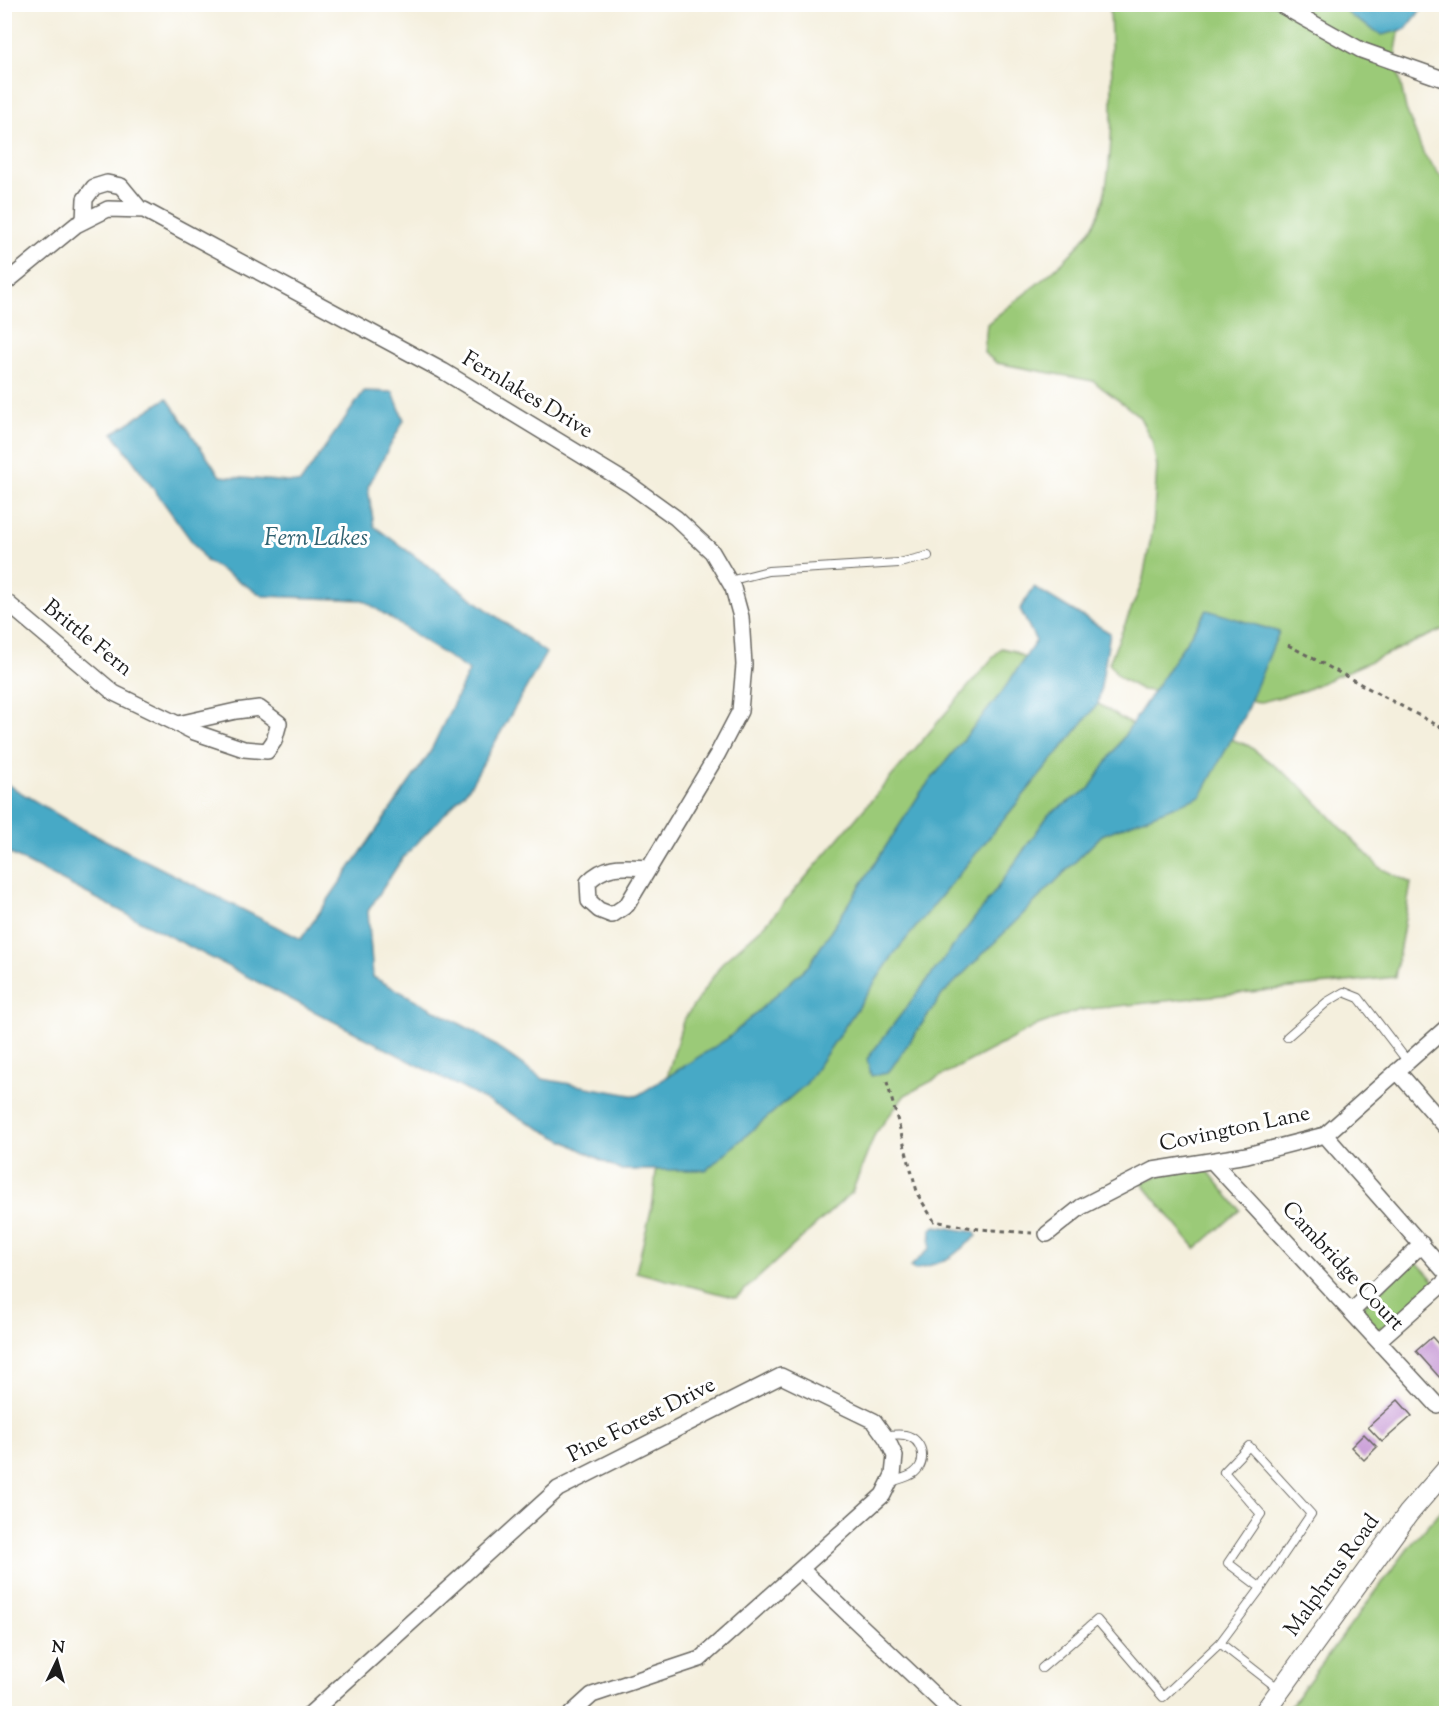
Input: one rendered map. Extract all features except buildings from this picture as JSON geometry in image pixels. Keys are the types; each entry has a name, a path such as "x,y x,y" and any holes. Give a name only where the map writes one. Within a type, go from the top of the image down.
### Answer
{"street":[{"path":"1279,4 1361,50 1446,80"},
{"path":"84,221 85,199 94,187 107,183 122,186 140,210"},
{"name":"Fernlakes Drive","path":"4,284 84,221 108,209 140,210 443,371 629,484 676,518 712,552 729,581 741,617 744,665 740,711 717,755 649,868"},
{"name":"Brittle Fern","path":"4,600 114,693 178,724 244,749 267,751 274,741 279,723 259,708 178,724"},
{"name":"Covington Lane","path":"1047,1234 1080,1207 1153,1170 1212,1161 1325,1135 1446,1028"},
{"path":"1403,1067 1446,1127"},
{"path":"1325,1135 1446,1273"},
{"name":"Cambridge Court","path":"1212,1161 1437,1405"},
{"path":"1352,1311 1422,1244"},
{"path":"1379,1340 1446,1281"},
{"name":"Pine Forest Drive","path":"310,1713 558,1489 781,1376 874,1421 885,1435"},
{"path":"572,1713 592,1695 700,1659 802,1570 883,1495 890,1482 895,1456 885,1435"},
{"name":"Malphrus Road","path":"1263,1713 1408,1514 1446,1470"},
{"path":"802,1570 954,1713"}],"lane":[{"path":"729,581 768,571 899,563 928,556"},
{"path":"1287,1036 1327,1002 1344,992 1359,998 1403,1067"},
{"path":"885,1435 905,1435 915,1439 921,1448 922,1460 916,1472 890,1482"},
{"path":"1042,1668 1097,1620 1163,1697 1220,1643 1261,1588 1311,1514 1249,1446 1224,1472 1261,1514 1228,1563 1261,1588"},
{"path":"1220,1643 1280,1690"}],"path":[{"path":"1288,645 1446,730"},
{"path":"887,1082 918,1195 934,1221 979,1229 1047,1234"}],"green space":[{"path":"1110,5 1404,5 1395,56 1406,109 1424,155 1446,183 1446,628 1303,691 1261,702 1142,690 1119,677 1109,663 1142,583 1153,528 1157,466 1152,441 1139,416 1093,381 997,363 984,353 987,324 1045,278 1072,252 1094,224 1102,205 1107,179 1112,118"},
{"path":"1001,648 1014,651 1135,727 1210,731 1249,746 1302,787 1380,868 1411,883 1395,977 1080,1010 1038,1025 905,1095 875,1134 852,1192 736,1298 636,1272 653,1202 665,1084 683,1021 723,962 766,924"},
{"path":"1190,1164 1208,1171 1240,1210 1196,1249 1141,1182"},
{"path":"1414,1259 1437,1284 1381,1334 1359,1310"},
{"path":"1446,1505 1446,1713 1285,1713 1410,1546"}],"water":[{"path":"1340,5 1425,5 1406,29 1382,35 1352,17"},
{"name":"Fern Lakes","path":"364,391 393,392 404,420 368,487 374,526 546,653 469,788 402,859 368,911 373,977 477,1033 543,1079 637,1096 727,1039 809,965 921,792 1002,692 1036,641 1020,609 1034,587 1110,633 1098,704 894,954 806,1084 706,1170 620,1170 5,851 5,783 75,825 301,939 429,754 469,671 363,600 263,596 206,561 113,433 167,398 220,476 300,483"},
{"path":"1207,610 1279,632 1245,714 1201,796 1102,835 942,995 888,1073 871,1076 867,1059 993,894 1049,814 1089,789"},
{"path":"936,1226 974,1232 977,1236 947,1260 915,1270 910,1267 930,1248 931,1229"}]}
